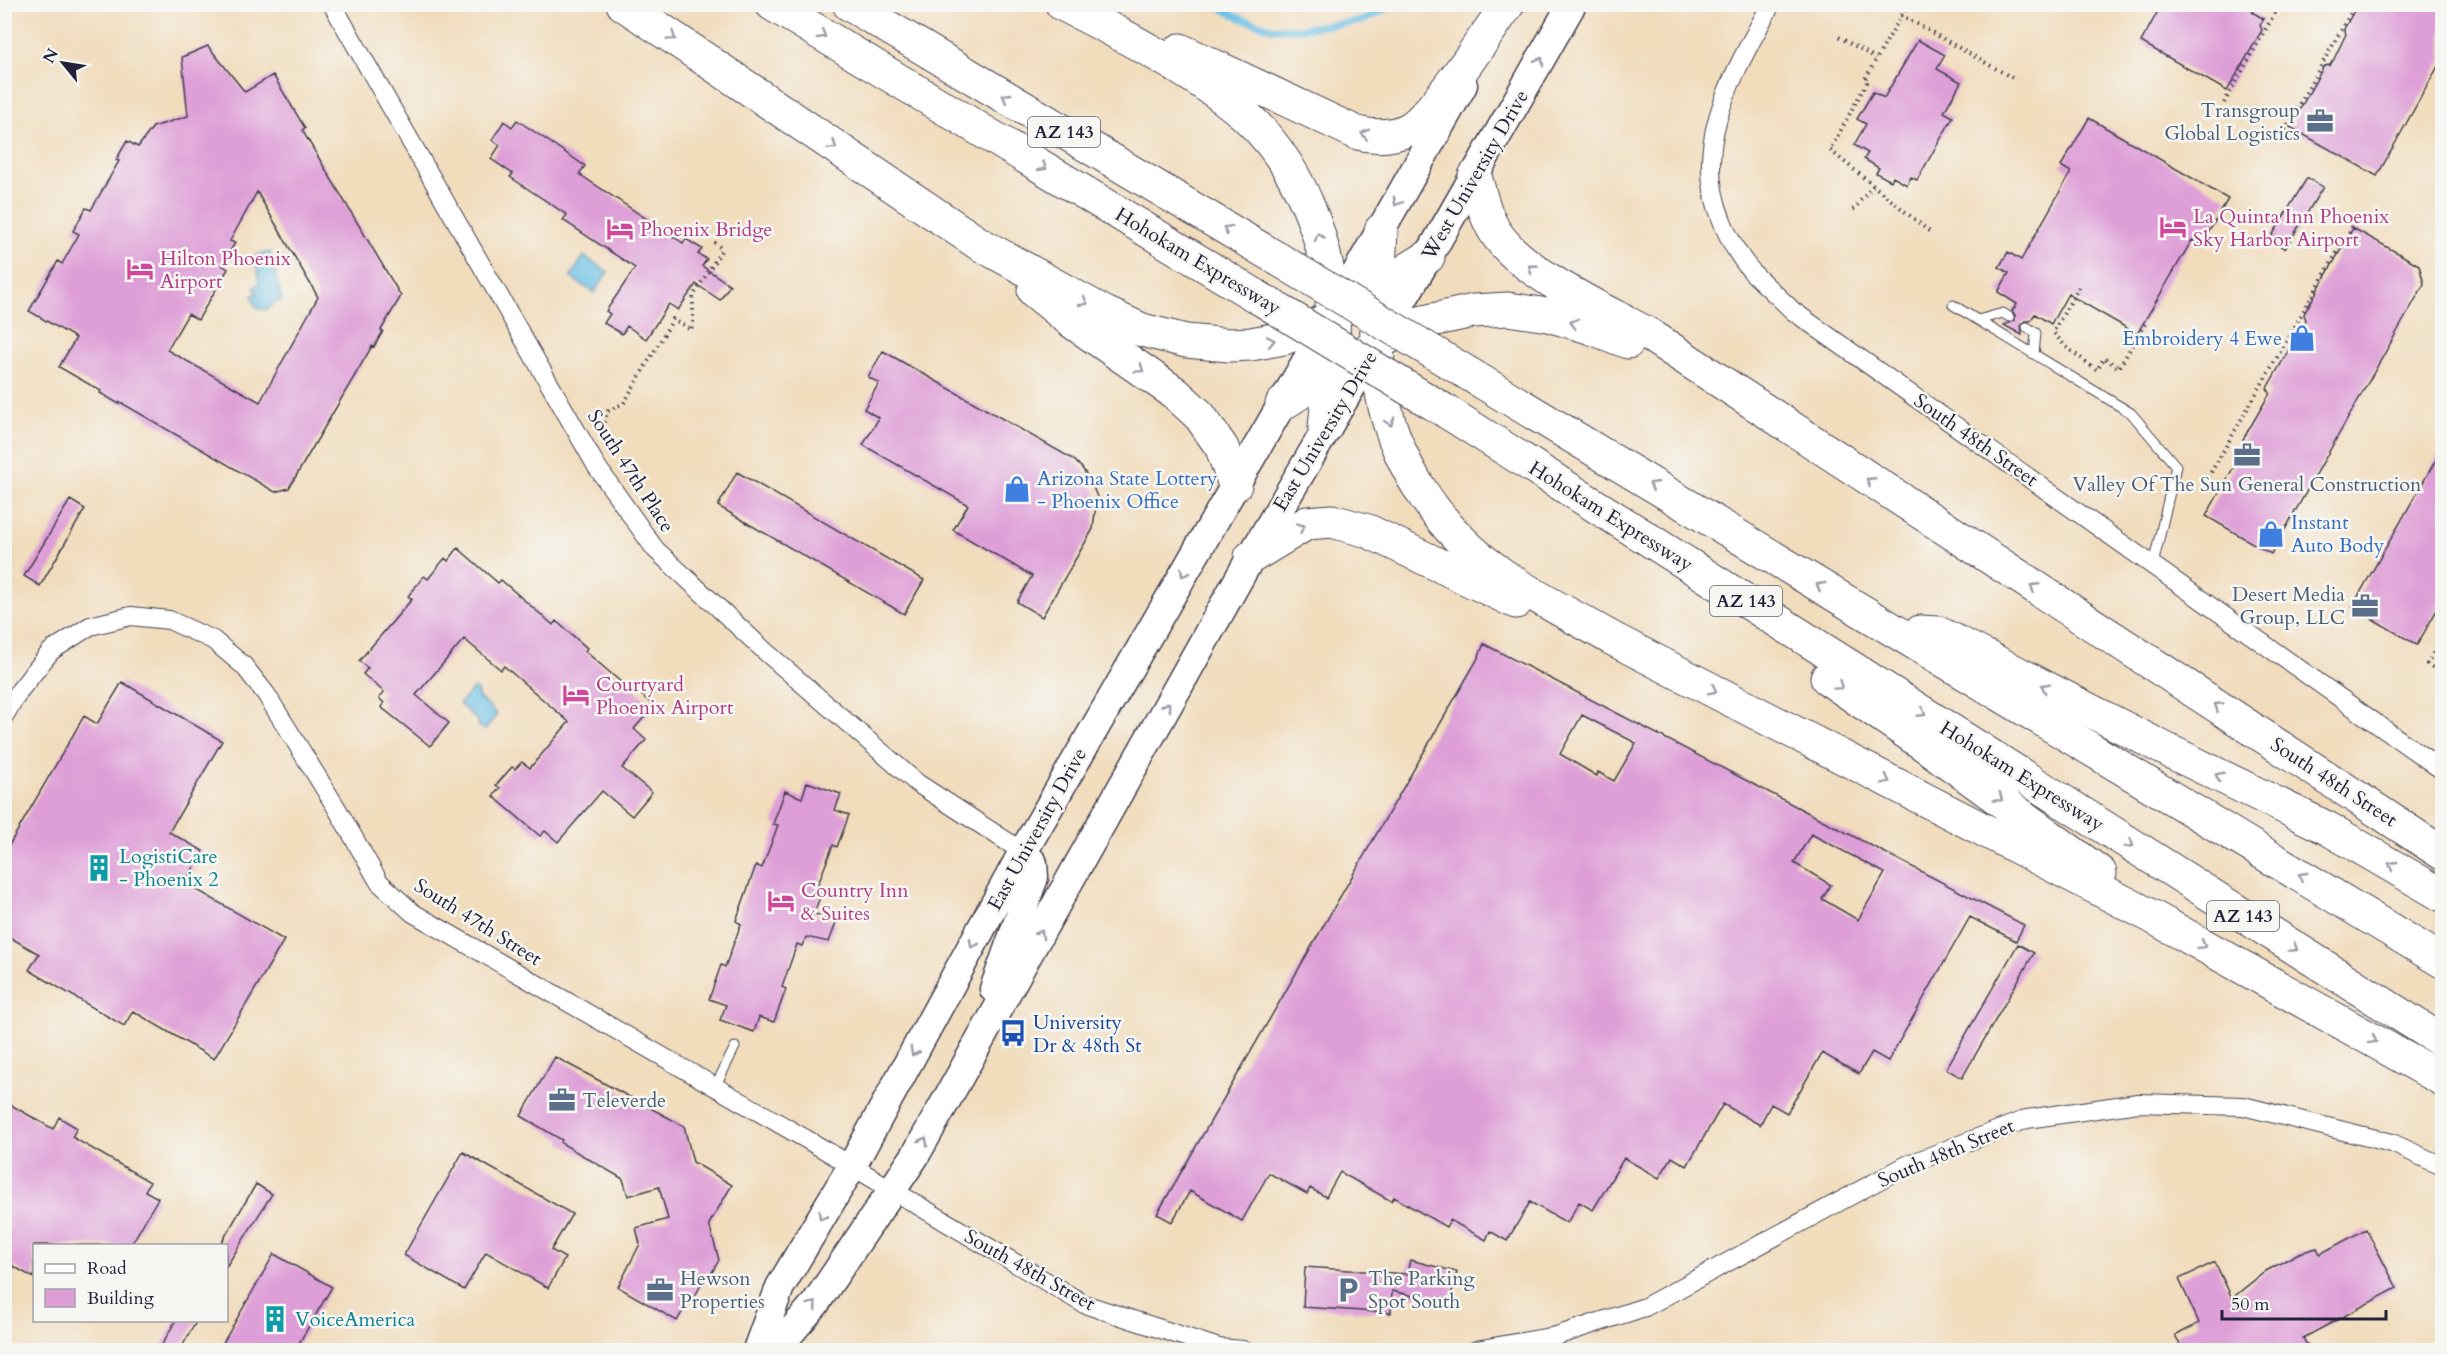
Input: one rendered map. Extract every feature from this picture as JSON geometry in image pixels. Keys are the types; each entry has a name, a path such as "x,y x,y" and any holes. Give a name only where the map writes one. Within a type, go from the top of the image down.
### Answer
{"highway":[{"path":"623,4 978,243 1142,330 1186,341 1229,345 1270,341 1296,335 1333,316 1428,257"},
{"name":"Hohokam Expressway","path":"772,4 1447,412 2442,1041"},
{"name":"AZ 143","path":"849,4 1278,259 2442,961"},
{"path":"1074,10 1183,51 1357,133 1378,136 1408,130 1420,122 1508,4"},
{"path":"1074,10 1211,90 1246,117 1263,135 1292,175 1314,222 1327,267 1333,316 1325,428"},
{"path":"1475,176 1488,220 1498,236 1517,256 1541,274 1651,336 1743,398"},
{"path":"1381,230 1377,344 1382,393 1401,452 1422,493 1450,530 1504,576 1611,638 2151,916 2442,1079"},
{"path":"978,243 1071,321 1175,393 1194,410 1217,439 1226,457 1235,485"},
{"path":"1282,404 1377,344 1424,321 1473,311 1508,309 1548,315 1592,328 1743,398"},
{"name":"South 48th Street","path":"1743,398 2442,853"},
{"path":"1447,412 1926,746 2082,858 2151,916"},
{"path":"1251,556 1306,523 1332,521 1343,523 1368,531 1518,604 1611,638"},
{"path":"1895,631 1938,633 2161,747 2327,828 2442,895"}],"main road":[{"path":"1333,316 1508,4"},
{"name":"West University Drive","path":"1377,344 1572,4"},
{"name":"East University Drive","path":"757,1350 780,1287 852,1166 1023,852 1333,316"},
{"name":"East University Drive","path":"775,1350 815,1304 893,1191 973,1054 1251,556 1377,344"},
{"path":"973,1054 1015,926 1034,877 1033,863 1023,852"}],"street":[{"name":"South 47th Place","path":"332,4 597,467 655,549 749,638 917,783 1023,852"},
{"name":"South 48th Street","path":"1771,4 1730,82 1716,121 1710,150 1710,177 1714,202 1728,237 1752,272 1793,310 2442,770"},
{"name":"South 47th Street","path":"4,716 12,686 51,651 90,626 131,616 169,620 213,640 244,666 266,694 379,882 413,913 893,1191"},
{"name":"South 48th Street","path":"1476,1350 1556,1336 1645,1306 1907,1165 2027,1119 2138,1103 2243,1107 2392,1143 2442,1166"},
{"name":"South 48th Street","path":"893,1191 1084,1304 1219,1348 1243,1350"}],"lane":[{"path":"1953,305 2131,413 2176,466 2153,565"},
{"path":"1978,320 2003,313 2009,317"},
{"path":"2027,327 2036,333 2034,354"},
{"path":"715,1088 735,1047"}],"path":[{"path":"1908,4 1865,78 1867,82 1830,150 1930,232"},
{"path":"2224,103 2280,4"},
{"path":"2282,135 2356,4"},
{"path":"1901,15 2016,80"},
{"path":"1839,37 1876,58"},
{"path":"1853,210 1873,186"},
{"path":"2202,488 2357,218"},
{"path":"602,428 608,411 624,403 673,318 691,330 693,296 721,251 721,248 714,242"},
{"path":"2079,287 2053,332 2066,347 2097,370 2104,358 2119,368 2145,324"},
{"path":"2442,637 2427,664 2442,673"}],"water":[{"path":"270,252 282,300 274,303 268,309 259,309 252,295 257,294 254,287 259,285 256,255"},
{"path":"584,256 608,272 594,293 570,277"},
{"path":"474,688 478,692 478,697 497,714 485,730 479,727 478,721 459,704"}],"building":[{"path":"2162,4 2256,4 2252,12 2264,19 2260,25 2262,30 2227,91 2141,42"},
{"path":"2358,4 2442,4 2442,59 2377,176 2290,127 2324,66 2330,65 2334,59 2346,34 2344,29"},
{"path":"1918,40 1945,55 1937,69 1961,82 1944,112 1953,117 1917,180 1911,177 1907,185 1893,177 1891,181 1876,173 1879,168 1864,159 1868,153 1854,145 1866,124 1857,119 1873,92 1884,98"},
{"name":"Hilton Phoenix Airport","path":"208,46 245,92 273,75 305,128 302,130 401,296 374,347 372,346 289,488 275,492 120,402 119,404 59,367 76,338 29,311 58,261 62,264 79,234 73,231 86,208 91,210 119,161 116,160 127,141 138,147 153,127 188,116 182,57","holes":["257,192 318,297 260,402 167,350 188,314 198,320 228,269 222,265 235,243 230,241"]},
{"name":"La Quinta Inn Phoenix Sky Harbor Airport","path":"2089,118 2228,199 2201,245 2192,240 2137,334 2068,294 2051,324 2035,314 2030,321 2021,324 2022,335 2004,325 2015,320 2012,311 2017,304 1998,292 2009,273 1999,267 2008,252 2021,260 2071,172 2061,166"},
{"name":"Phoenix Bridge","path":"517,120 585,166 579,174 683,243 686,239 702,249 698,254 707,259 702,266 730,285 720,300 696,284 678,310 669,304 646,339 627,326 622,334 604,323 610,314 606,311 635,268 563,220 567,215 510,177 513,174 491,159 500,145 492,140 504,121 512,127"},
{"path":"2307,178 2323,187 2285,249 2270,239"},
{"path":"2353,228 2419,265 2424,284 2271,554 2206,516 2245,447 2242,441 2270,393 2267,388 2306,320 2304,314"},
{"name":"Arizona State Lottery - Phoenix Office","path":"883,351 1073,459 1091,482 1097,497 1093,529 1042,617 1017,602 1032,576 953,530 968,505 863,445 879,418 864,409 879,383 868,377"},
{"path":"2442,449 2442,601 2417,645 2352,607"},
{"path":"737,472 924,580 904,614 718,506"},
{"path":"70,500 85,509 40,586 24,576"},
{"name":"Courtyard Phoenix Airport","path":"458,548 498,583 501,580 553,625 556,621 587,648 585,651 629,689 631,686 654,706 634,729 646,740 622,768 652,792 632,816 602,791 558,842 545,831 540,836 493,796 500,788 496,785 512,767 515,769 522,762 530,768 569,722 504,666 501,670 464,639 416,695 449,723 430,746 381,707 384,703 379,698 384,692 363,674 368,668 359,661 412,599 408,596 424,576 428,579 445,558 448,561"},
{"path":"1484,644 2024,925 2016,941 1970,917 1888,1061 1872,1052 1859,1074 1822,1053 1787,1113 1771,1104 1760,1125 1723,1104 1687,1166 1672,1157 1659,1178 1624,1158 1593,1210 1579,1202 1567,1223 1530,1202 1507,1241 1490,1231 1486,1240 1450,1220 1446,1227 1394,1197 1391,1201 1340,1172 1326,1197 1310,1188 1307,1194 1269,1173 1242,1221 1190,1191 1172,1222 1157,1214 1477,660","holes":["1582,715 1636,743 1614,781 1598,772 1597,776 1560,754","1811,834 1885,873 1858,920 1822,899 1831,885 1794,863"]},
{"name":"LogistiCare - Phoenix 2","path":"122,682 222,741 169,832 203,851 185,883 284,940 214,1059 133,1011 124,1026 29,970 39,954 4,934 4,854 84,716 97,724"},
{"name":"Country Inn & Suites","path":"807,782 841,794 835,810 849,815 837,847 833,845 817,887 823,889 814,913 836,923 829,942 806,937 802,946 797,944 782,987 786,989 774,1022 759,1017 754,1032 720,1020 726,1005 709,999 721,965 725,967 741,924 736,921 756,865 762,868 778,825 773,824 785,791 802,798"},
{"path":"2018,944 2034,953 1962,1078 1946,1069"},
{"path":"555,1057 684,1126 693,1162 732,1185 709,1224 719,1260 706,1283 703,1281 692,1302 689,1300 677,1321 618,1287 640,1244 636,1228 668,1219 659,1187 628,1196 623,1179 561,1143 562,1140 521,1116"},
{"path":"4,1101 53,1129 59,1117 77,1128 72,1137 150,1182 145,1191 158,1198 132,1244 33,1244 33,1277 4,1261"},
{"path":"463,1152 572,1214 551,1250 565,1258 548,1288 486,1252 464,1290 404,1255"},
{"path":"256,1184 272,1194 228,1264 228,1244 221,1244"},
{"path":"2366,1229 2397,1288 2303,1338 2310,1350 2183,1350 2175,1336 2199,1323 2179,1279 2215,1262 2232,1298 2266,1271 2299,1253 2317,1248 2320,1254"},
{"name":"VoiceAmerica","path":"274,1254 332,1287 295,1350 219,1350"},
{"name":"The Parking Spot South","path":"1410,1260 1457,1272 1450,1300 1440,1298 1439,1302 1392,1291 1391,1313 1303,1307 1305,1267 1407,1274"},
{"path":"175,1322 196,1322 180,1350 159,1350"}],"waterway":[{"path":"1213,4 1240,18 1271,28 1297,29 1362,21 1396,4"}],"place":[{"name":"Transgroup Global Logistics","path":"2320,121"},
{"name":"La Quinta Inn Phoenix Sky Harbor Airport","path":"2173,227"},
{"name":"Phoenix Bridge","path":"620,229"},
{"name":"Hilton Phoenix Airport","path":"140,269"},
{"name":"Embroidery 4 Ewe","path":"2302,338"},
{"name":"Valley Of The Sun General Construction","path":"2247,455"},
{"name":"Arizona State Lottery - Phoenix Office","path":"1017,489"},
{"name":"Instant Auto Body","path":"2271,534"},
{"name":"Desert Media Group, LLC","path":"2365,606"},
{"name":"Courtyard Phoenix Airport","path":"576,695"},
{"name":"LogistiCare - Phoenix 2","path":"99,868"},
{"name":"Country Inn & Suites","path":"781,901"},
{"name":"University Dr & 48th St","path":"1013,1033"},
{"name":"Televerde","path":"562,1100"},
{"name":"Hewson Properties","path":"660,1290"},
{"name":"The Parking Spot South","path":"1348,1290"},
{"name":"VoiceAmerica","path":"275,1319"}]}
